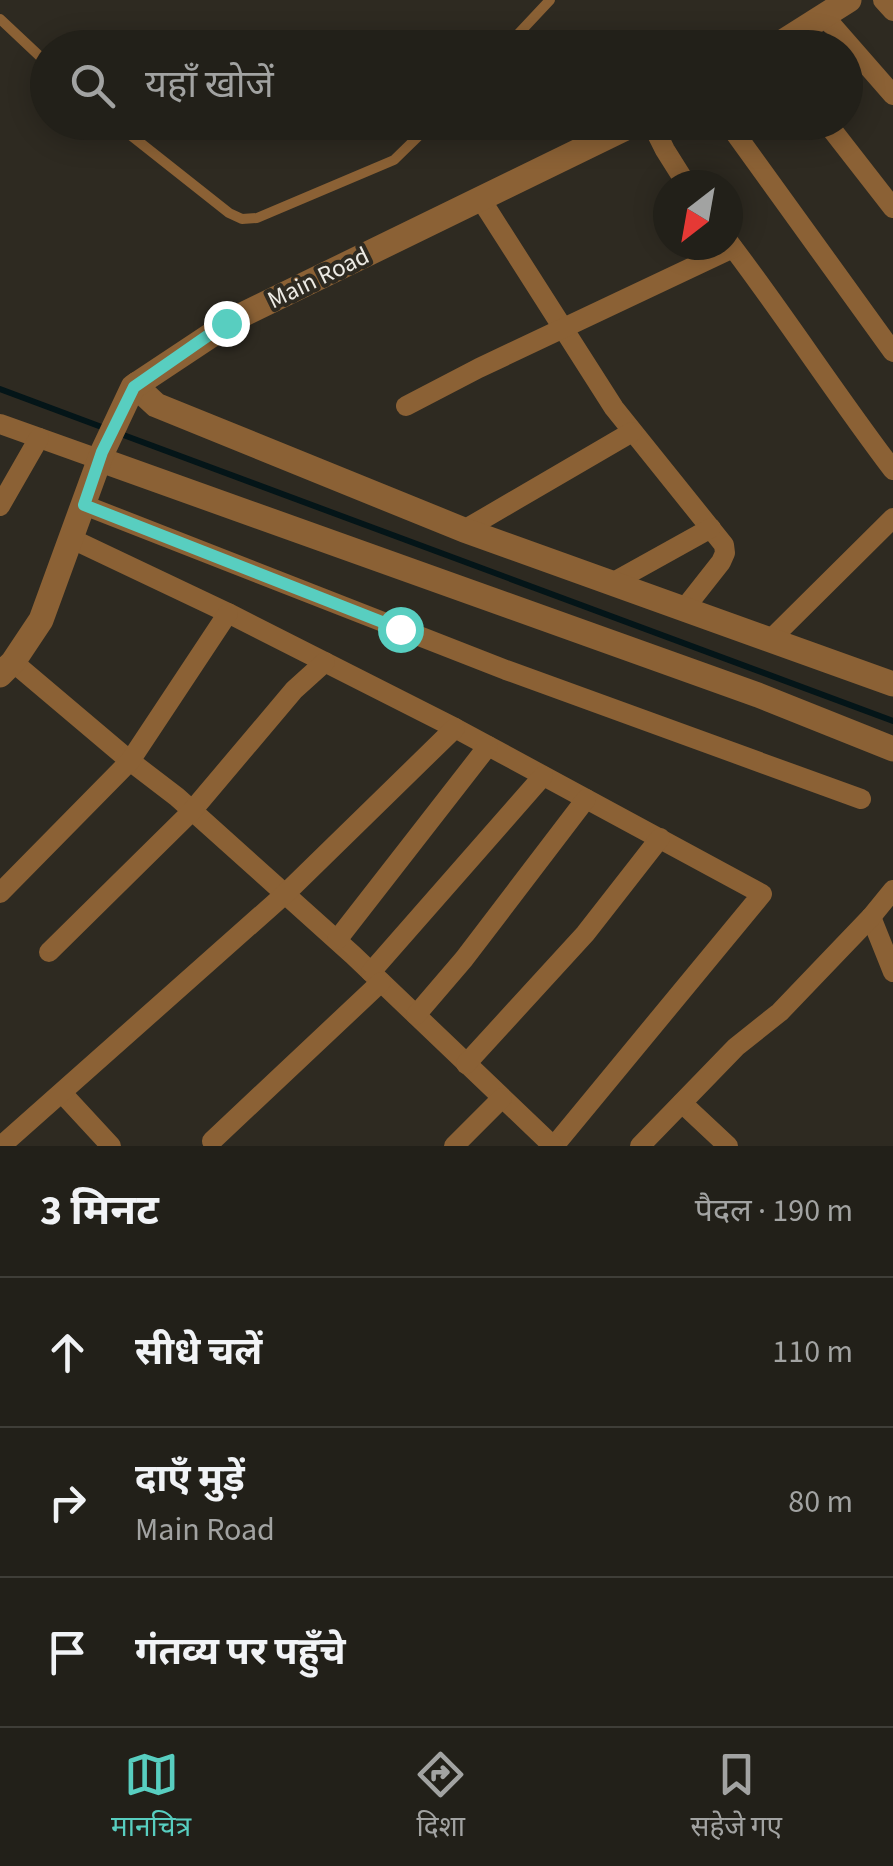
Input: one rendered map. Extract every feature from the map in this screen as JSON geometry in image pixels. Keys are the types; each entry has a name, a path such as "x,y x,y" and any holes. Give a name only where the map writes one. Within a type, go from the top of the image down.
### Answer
{"street":[{"path":"802,30 849,0"},
{"path":"883,0 893,11"},
{"path":"824,16 836,30"},
{"path":"863,60 893,94"},
{"name":"Main Road","path":"133,389 226,323 601,140"},
{"path":"660,140 677,170"},
{"path":"740,140 893,352"},
{"path":"840,140 893,208"},
{"path":"480,198 632,432 724,545 725,553 684,609"},
{"path":"406,406 701,260"},
{"path":"742,260 893,470"},
{"path":"72,539 455,728 762,894 554,1146 376,977 177,797 6,668 41,620 101,456 133,389 156,404 464,530 893,684"},
{"path":"0,424 101,456 758,695 893,749"},
{"path":"464,530 632,432"},
{"path":"0,506 38,438"},
{"path":"84,505 506,670 861,799"},
{"path":"770,640 893,518"},
{"path":"612,584 711,528"},
{"path":"0,892 130,761 228,613"},
{"path":"48,952 192,812 294,690 325,662"},
{"path":"4,1143 285,894 455,728"},
{"path":"336,940 488,746"},
{"path":"212,1141 376,977 543,776"},
{"path":"416,1015 464,959 586,799"},
{"path":"466,1064 584,934 660,838"},
{"path":"640,1146 736,1047 780,1012 893,890"},
{"path":"871,917 893,972"},
{"path":"62,1093 111,1146"},
{"path":"454,1146 502,1098"},
{"path":"682,1103 728,1146"}],"lane":[{"path":"522,30 550,0"},
{"path":"0,18 30,47"},
{"path":"136,140 218,206 242,219 256,218 394,160 415,140"}],"waterway":[{"path":"0,389 107,429"},
{"path":"118,433 893,721"}],"route":[{"path":"226,323 134,387 102,452 84,505 400,629"}]}
